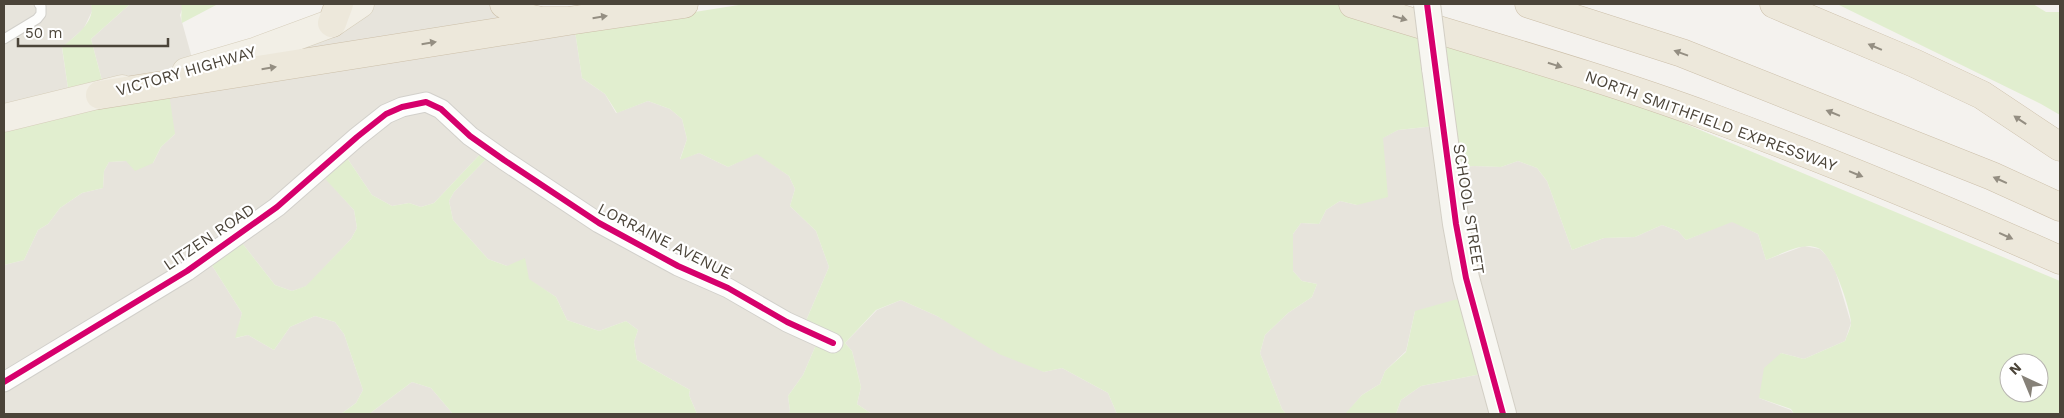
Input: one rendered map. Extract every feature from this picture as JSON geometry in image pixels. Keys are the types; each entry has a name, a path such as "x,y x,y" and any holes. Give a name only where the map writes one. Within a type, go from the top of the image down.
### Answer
{"highway":[{"path":"504,4 527,18 541,21 568,21"},
{"path":"100,95 684,4"},
{"name":"NORTH SMITHFIELD EXPRESSWAY","path":"1353,4 1451,32 1710,117 1984,226 2060,260"},
{"path":"1529,4 1682,53 1992,176 2060,207"},
{"path":"1774,4 1914,63 1982,95 2060,147"}],"main road":[{"name":"VICTORY HIGHWAY","path":"4,118 182,74 254,52 335,13 360,4"}],"street":[{"name":"SCHOOL STREET","path":"1427,4 1456,224 1466,278 1503,414"},
{"name":"LORRAINE AVENUE","path":"418,102 426,102 441,109 470,136 599,224 678,266 728,288 787,322 833,343"},
{"name":"LITZEN ROAD","path":"4,382 187,270 277,207 386,114 418,102"}],"lane":[{"path":"4,38 37,19 41,14 41,6 39,4"}],"shaded area":[{"path":"4,4 91,4 93,9 84,28 62,48 69,95 4,116"},
{"path":"181,4 183,7 180,15 194,65 366,4 496,4 575,31 582,78 605,94 616,113 648,101 670,109 682,119 687,139 680,159 699,153 728,167 757,153 789,176 795,189 790,206 816,231 829,267 805,323 819,338 803,375 788,396 790,411 788,414 697,414 689,395 690,390 637,360 634,342 638,330 626,321 599,331 567,320 556,297 507,266 488,259 453,220 449,201 454,192 492,153 485,149 434,203 421,207 409,203 392,206 372,195 341,149 318,170 354,210 357,228 351,239 307,286 292,291 275,285 235,234 206,256 242,313 236,338 248,335 274,350 290,327 315,316 335,322 344,334 363,390 356,403 341,414 4,414 4,265 24,260 38,230 48,224 60,208 82,193 103,188 104,171 109,162 153,163 161,147 175,134 104,88 91,39 129,5"},
{"path":"1435,126 1447,169 1474,166 1501,167 1518,161 1537,168 1547,181 1572,250 1604,238 1635,237 1662,225 1678,231 1686,240 1732,221 1758,234 1766,260 1804,246 1820,249 1827,256 1836,273 1851,323 1845,341 1804,359 1781,353 1759,398 1791,410 1794,414 1396,414 1401,400 1421,386 1486,373 1415,311 1406,351 1385,371 1380,384 1362,395 1346,414 1286,414 1282,409 1260,353 1265,335 1288,313 1312,297 1317,284 1302,281 1293,271 1293,234 1301,223 1319,224 1326,210 1340,201 1357,205 1382,138 1398,130"},
{"path":"901,300 937,316 1044,372 1062,368 1108,393 1117,414 872,414 857,404 861,387 852,351 845,343 877,310"},
{"path":"412,382 431,388 453,414 369,414"}],"green space":[{"path":"91,4 134,4 129,5 91,39 104,88 168,87 175,134 161,147 153,163 135,171 126,161 109,162 104,171 103,188 82,193 60,208 48,224 38,230 24,260 4,265 4,116 69,95 62,47 78,34 87,23 92,11"},
{"path":"181,4 218,4 182,23"},
{"path":"745,4 1353,4 1631,101 2060,281 2060,414 1794,414 1791,409 1759,398 1764,368 1781,353 1804,359 1845,341 1851,324 1850,315 1834,270 1823,252 1818,248 1805,246 1792,249 1766,260 1758,234 1732,222 1686,240 1678,231 1662,225 1635,237 1604,238 1572,250 1547,181 1537,168 1518,161 1501,167 1474,166 1447,169 1435,126 1398,130 1383,138 1388,197 1357,205 1340,201 1326,210 1319,224 1301,223 1293,234 1293,271 1302,281 1317,284 1312,297 1288,313 1265,335 1260,353 1282,409 1286,414 1117,414 1108,393 1062,368 1044,372 999,354 937,316 901,300 876,310 845,343 852,351 861,387 857,404 872,414 788,414 790,411 788,396 803,375 819,338 805,323 829,267 816,231 790,206 795,189 789,176 757,154 728,167 699,153 680,160 687,139 682,119 670,109 648,101 617,113 605,94 582,78 575,31"},
{"path":"1837,4 2033,4 2046,12 2060,12 2060,115 2041,104"},
{"path":"341,149 372,195 392,206 409,203 421,207 434,203 485,149 492,153 454,192 449,201 453,220 488,259 507,266 525,258 529,279 556,297 567,320 599,331 626,321 638,330 634,342 637,360 690,390 689,395 697,414 453,414 431,388 412,382 369,414 341,414 356,403 363,390 344,334 335,322 315,316 290,327 274,350 248,335 235,338 242,313 206,256 235,234 275,285 292,291 306,286 351,239 357,228 354,210 317,170"},
{"path":"1468,296 1486,373 1421,386 1401,400 1396,414 1345,414 1362,395 1380,384 1385,371 1406,352 1415,311"}],"cycle path":[{"path":"1427,4 1456,224 1466,278 1503,414"},
{"path":"4,382 187,271 277,207 386,114 402,107 426,102 441,109 470,136 599,223 678,266 728,288 787,322 833,343"}]}
